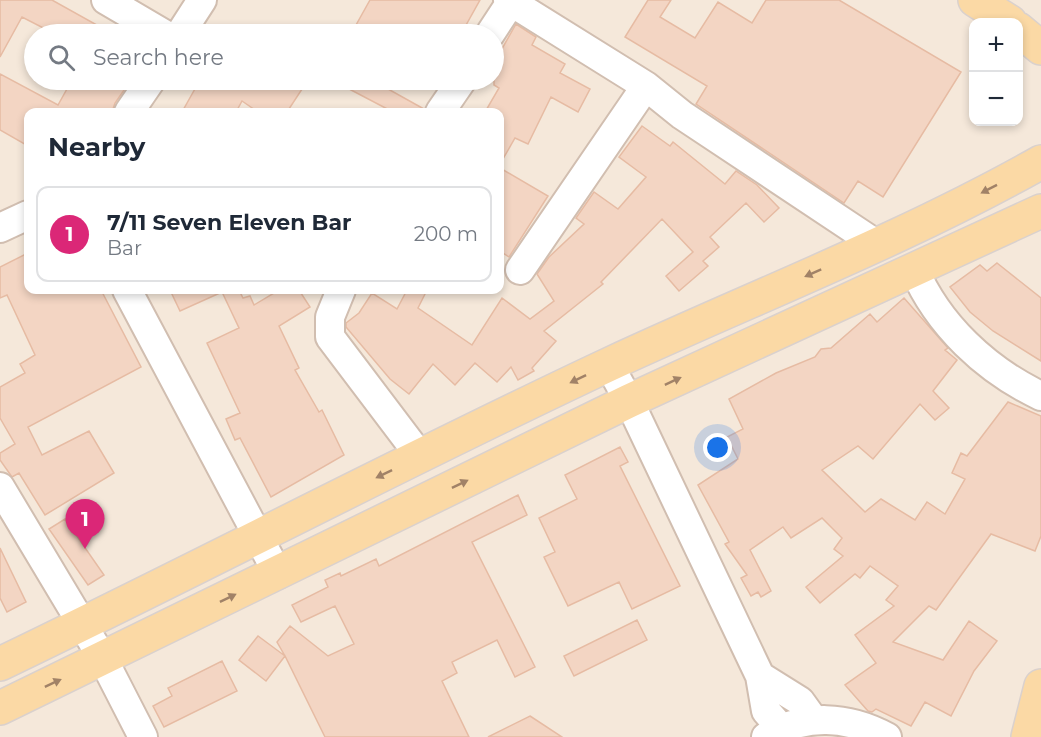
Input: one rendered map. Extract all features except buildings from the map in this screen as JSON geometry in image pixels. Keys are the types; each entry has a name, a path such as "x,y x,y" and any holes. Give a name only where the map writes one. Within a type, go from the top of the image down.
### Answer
{"main road":[{"path":"975,0 1004,18"},
{"path":"1023,33 1041,48"},
{"path":"0,664 256,535 609,365 935,218 1041,162"},
{"path":"0,708 629,401 1041,211"},
{"path":"1028,737 1041,686"}],"street":[{"path":"106,0 147,24"},
{"path":"186,24 202,0"},
{"path":"496,24 510,1 646,86 682,115 876,244"},
{"path":"520,270 646,86"},
{"path":"132,108 144,90"},
{"path":"443,108 455,90"},
{"path":"0,228 24,217"},
{"path":"914,269 924,293 938,313 976,353 997,372 1041,396"},
{"path":"130,294 278,574"},
{"path":"339,294 330,317 330,337 420,456"},
{"path":"609,365 629,401 760,676 766,711 773,732 813,719 836,720 869,727 887,737"},
{"path":"0,487 103,659 143,737"},
{"path":"760,676 800,701 813,719"}],"shaded area":[{"path":"0,0 1041,0 1041,737 0,737"}],"place":[{"name":"7/11 Seven Eleven Bar","path":"85,549"}]}
